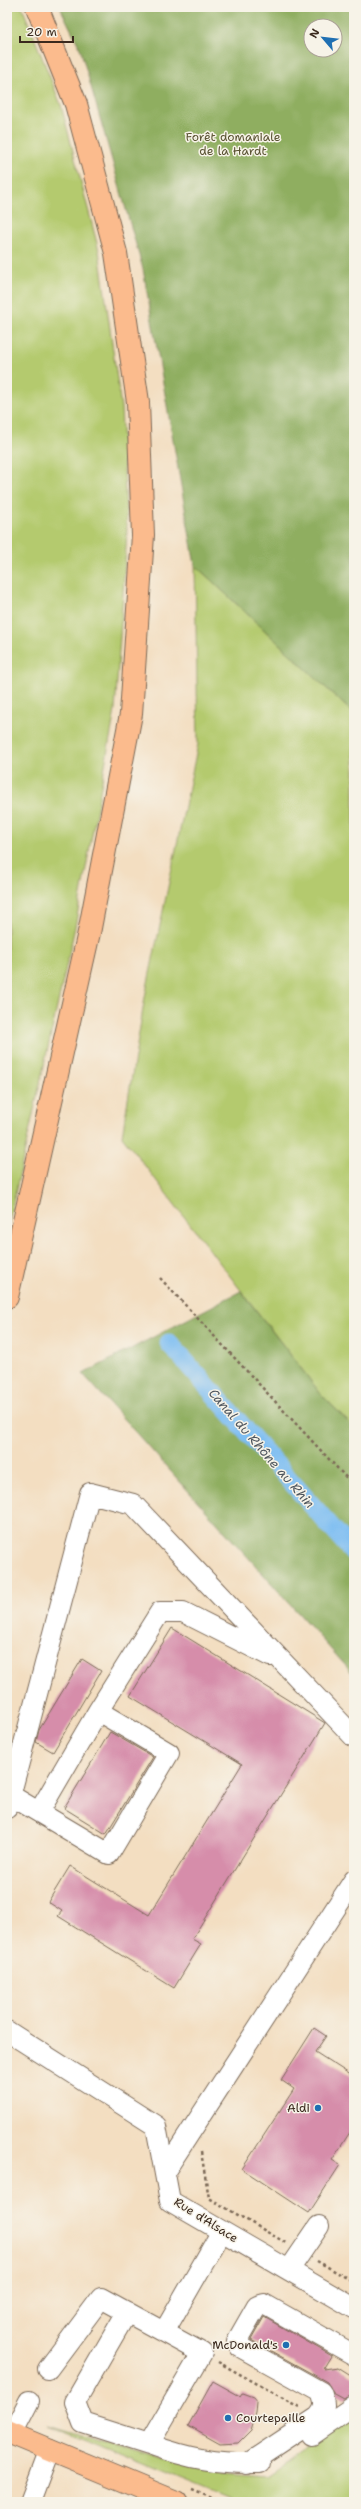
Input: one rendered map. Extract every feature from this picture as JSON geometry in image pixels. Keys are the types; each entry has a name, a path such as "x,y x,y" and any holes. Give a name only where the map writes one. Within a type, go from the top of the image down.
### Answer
{"main road":[{"path":"7,1297 90,928 131,714 143,535 138,402 116,253 76,104 37,7"},
{"path":"9,2433 176,2502"}],"street":[{"path":"98,1711 169,1754 109,1854 39,1812 9,1801 90,1493 133,1504 354,1737"},
{"path":"39,1812 98,1711 160,1612 183,1612 284,1663"},
{"path":"165,2171 354,1880"},
{"name":"Rue d'Alsace","path":"7,2031 156,2126 170,2201 354,2308"},
{"path":"289,2270 319,2226"},
{"path":"164,2332 222,2231"},
{"path":"48,2369 101,2298 202,2353 149,2444"},
{"path":"247,2464 318,2417 324,2410 325,2402 321,2392 240,2347 237,2341 257,2306 264,2304 354,2355"},
{"path":"127,2312 75,2402 83,2423 184,2457 247,2464 270,2463 354,2406"},
{"path":"9,2433 29,2401"},
{"path":"30,2502 50,2449"}],"path":[{"path":"160,1278 354,1486"},
{"path":"201,2152 209,2198 354,2282"}],"green space":[{"path":"7,7 22,7 61,105 99,251 121,407 127,533 115,711 75,927 7,1230"},
{"name":"Forêt domaniale de la Hardt","path":"60,7 346,7 354,10 354,714 195,565 143,269 80,48"},
{"path":"195,565 354,714 354,1428 320,1393 122,1136 145,997 198,744"},
{"path":"241,1291 320,1393 354,1428 354,1675 83,1374"},
{"path":"354,2414 354,2502 237,2502 48,2425 195,2469 266,2474"}],"building":[{"path":"172,1628 325,1723 192,1939 201,1944 174,1988 58,1916 62,1911 48,1902 70,1866 149,1915 242,1764 130,1696"},
{"path":"82,1659 101,1671 53,1752 36,1742 39,1730"},
{"path":"110,1732 153,1757 106,1834 64,1808"},
{"name":"Aldi","path":"314,2028 326,2036 315,2052 354,2077 354,2126 332,2160 340,2165 309,2213 242,2169 294,2089 281,2080"},
{"name":"McDonald's","path":"264,2317 332,2356 324,2369 338,2367 354,2377 353,2395 344,2399 333,2393 327,2382 251,2340"},
{"path":"213,2381 240,2396 242,2393 253,2397 257,2402 256,2413 251,2430 238,2443 220,2444 188,2426"}],"waterway":[{"name":"Canal du Rhône au Rhin","path":"169,1343 354,1553"}],"place":[{"name":"Aldi","path":"318,2108"},
{"name":"McDonald's","path":"286,2345"},
{"name":"Courtepaille","path":"228,2418"}]}
